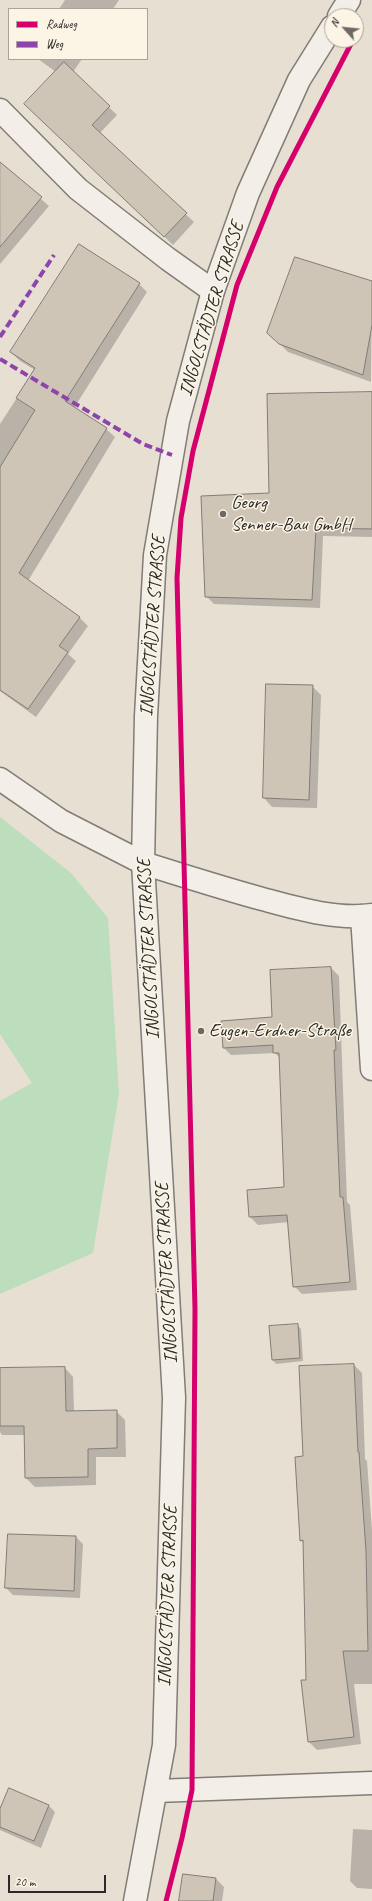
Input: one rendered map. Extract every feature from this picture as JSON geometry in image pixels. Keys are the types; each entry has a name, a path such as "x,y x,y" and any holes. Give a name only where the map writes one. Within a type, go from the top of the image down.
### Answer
{"main road":[{"name":"INGOLSTÄDTER STRASSE","path":"135,1901 164,1745 174,1398 143,863 146,716 155,555 178,421 214,291 248,192 299,80 324,40"},
{"path":"0,110 78,188 168,259 214,291"},
{"path":"0,779 61,821 143,863 219,888 308,911 367,915 372,1069"},
{"path":"156,1791 372,1783"}],"path":[{"path":"179,664 192,1183"},
{"path":"166,1901 182,1838 192,1790"}],"green space":[{"path":"0,817 71,873 108,918 119,1094 93,1253 0,1294 0,1101 32,1083 0,1034"}],"building":[{"path":"64,62 110,106 92,125 187,213 164,237 24,104"},
{"path":"0,162 42,197 0,247"},
{"path":"79,244 140,283 65,401 107,428 19,573 80,617 59,646 68,652 28,709 0,690 0,467 35,410 16,398 35,368 10,352"},
{"path":"295,257 372,281 372,325 363,375 279,344 267,333"},
{"path":"372,392 372,529 316,528 312,600 205,597 201,496 269,493 267,394"},
{"path":"266,684 313,685 309,800 263,798"},
{"path":"331,967 336,1050 334,1050 340,1197 343,1197 350,1282 293,1287 287,1215 249,1217 247,1190 284,1187 279,1053 273,1053 273,1045 223,1048 221,1021 272,1017 270,970"},
{"path":"298,1324 300,1358 272,1360 269,1326"},
{"path":"354,1364 358,1452 366,1551 368,1651 343,1651 354,1737 308,1742 301,1680 306,1680 303,1540 300,1541 295,1457 303,1456 299,1366"},
{"path":"65,1367 66,1411 117,1410 117,1448 88,1449 88,1477 25,1478 24,1426 0,1426 0,1368"},
{"path":"8,1534 76,1536 74,1591 5,1588"},
{"path":"9,1788 49,1805 34,1841 0,1827 0,1809"},
{"path":"183,1874 216,1878 213,1901 179,1901"}],"marked path":[{"path":"0,337 54,255"},
{"path":"0,359 143,444 172,455"}],"cycle path":[{"path":"166,1901 182,1838 192,1790 195,1309 177,578 181,518 193,451 237,285 277,187 349,48"}],"place":[{"name":"Georg Senner-Bau GmbH","path":"223,514"},
{"name":"Eugen-Erdner-Straße","path":"201,1031"}]}
